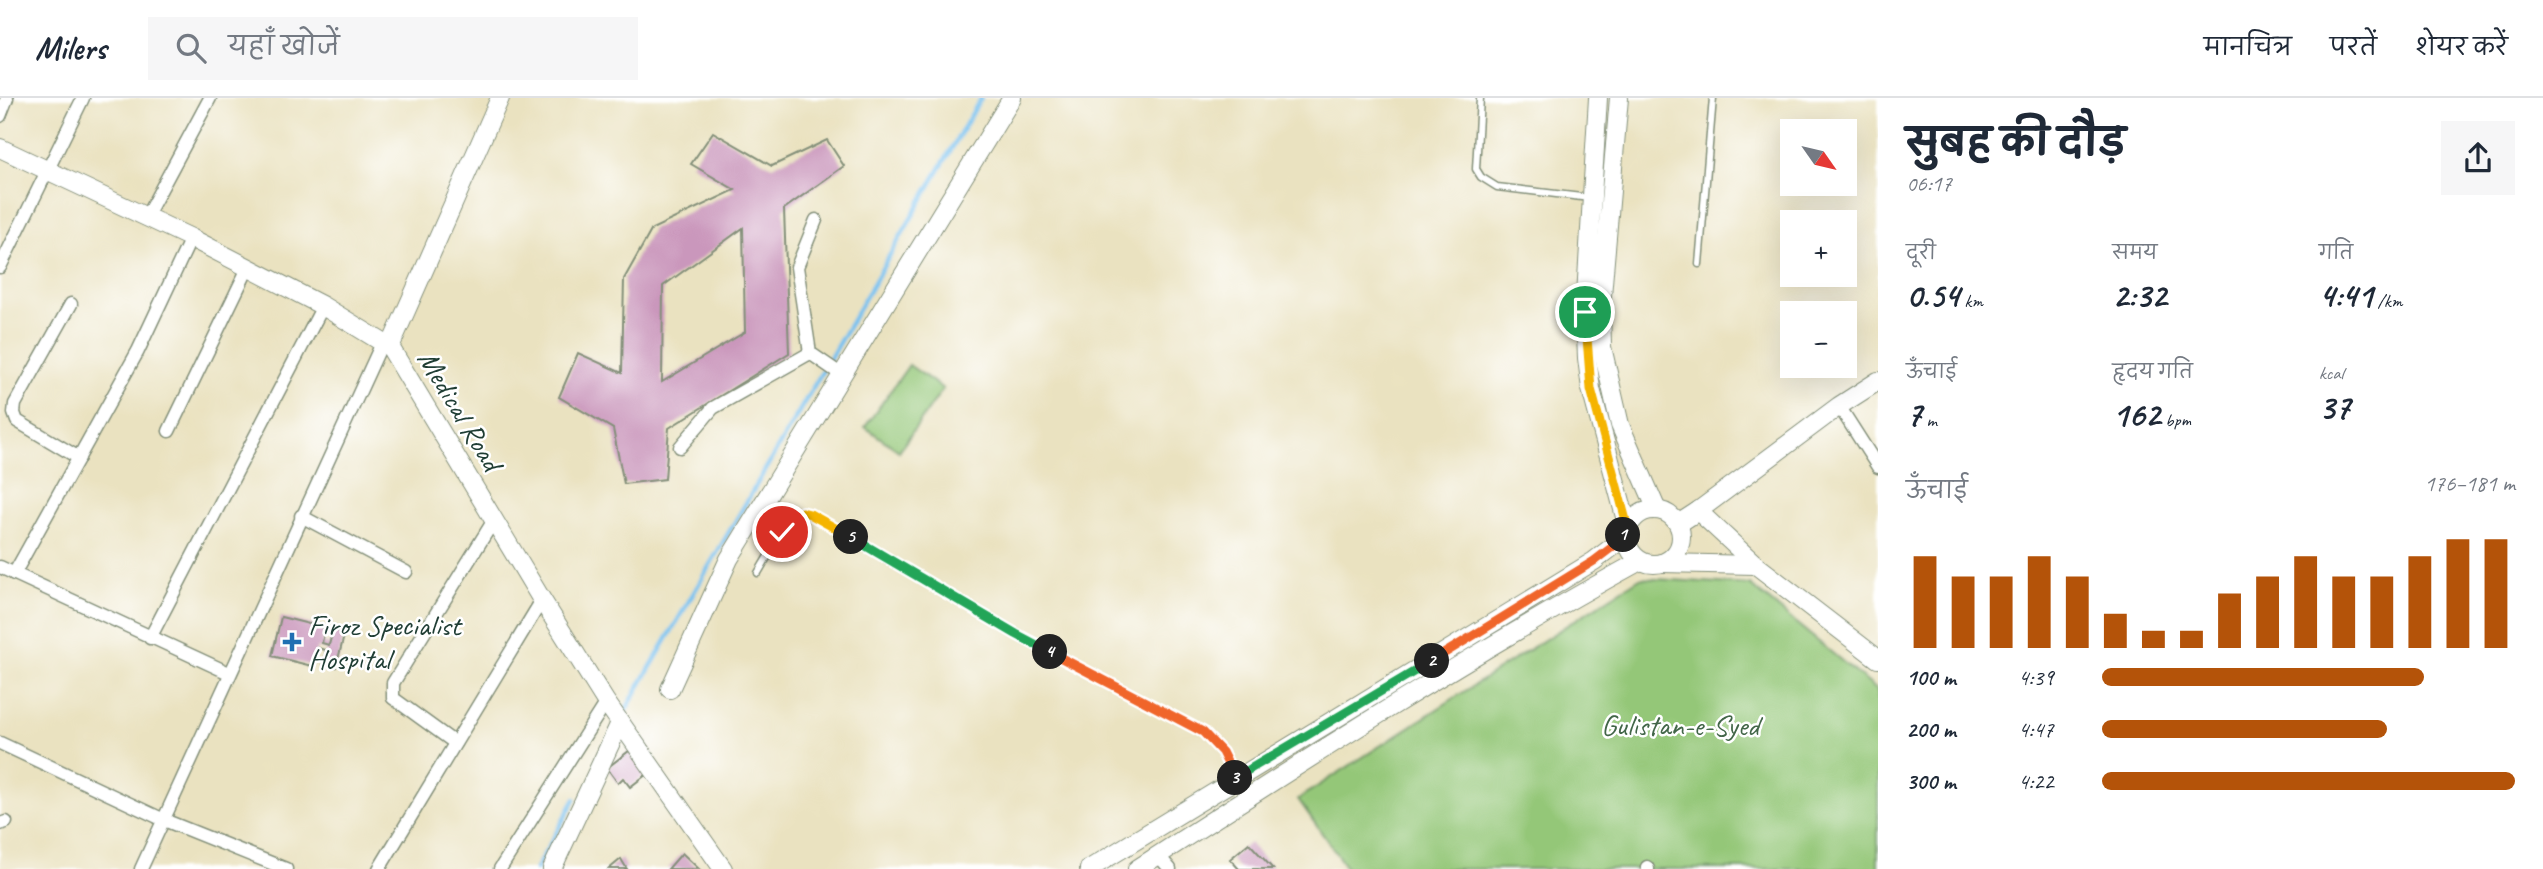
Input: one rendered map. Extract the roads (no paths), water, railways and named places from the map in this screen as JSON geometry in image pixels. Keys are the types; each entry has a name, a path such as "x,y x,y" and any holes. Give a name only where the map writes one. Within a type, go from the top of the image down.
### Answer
{"street":[{"path":"0,116 8,98"},
{"path":"0,267 83,98"},
{"path":"146,217 211,98"},
{"path":"141,869 301,516 386,344 500,98"},
{"path":"670,690 729,559 1012,98"},
{"path":"1598,98 1585,312 1587,358 1591,389 1628,528 1628,545 1640,561 1648,564 1756,565"},
{"path":"1619,98 1601,307 1602,347 1620,425 1657,510"},
{"name":"Medical Road","path":"0,148 191,238 323,306 386,344 606,702 723,869"},
{"path":"816,219 797,267 810,354 842,374"},
{"path":"14,574 138,351 191,238"},
{"path":"169,431 248,268"},
{"path":"71,304 15,404 14,413 17,421 79,458"},
{"path":"150,638 323,306"},
{"path":"680,447 713,408 810,354"},
{"path":"1678,524 1839,406 1878,381"},
{"path":"1839,406 1878,467"},
{"path":"1088,869 1594,561 1615,545 1634,517 1643,512 1657,510 1667,513 1678,524 1681,532 1674,556 1660,563"},
{"path":"1698,511 1756,565 1878,659"},
{"path":"301,516 406,572"},
{"path":"454,743 393,698 393,683 494,520"},
{"path":"1137,869 1164,862 1494,645 1572,597 1640,561"},
{"path":"0,567 229,673"},
{"path":"379,869 542,600"},
{"path":"1484,628 1494,645"},
{"path":"500,869 606,702"},
{"path":"552,869 620,723"},
{"path":"0,743 164,820 286,869"},
{"path":"247,869 253,856"}],"lane":[{"path":"1480,98 1476,169 1480,177 1497,187 1592,198"},
{"path":"1699,264 1713,98"},
{"path":"758,573 791,520 802,512 810,514 1016,634 1203,732 1222,752 1236,779"}],"waterway":[{"path":"621,718 981,98"},
{"path":"536,869 575,799"}],"place":[{"name":"Firoz Specialist Hospital","path":"292,642"}],"park label":[{"name":"Gulistan-e-Syed","path":"1680,725"}]}
